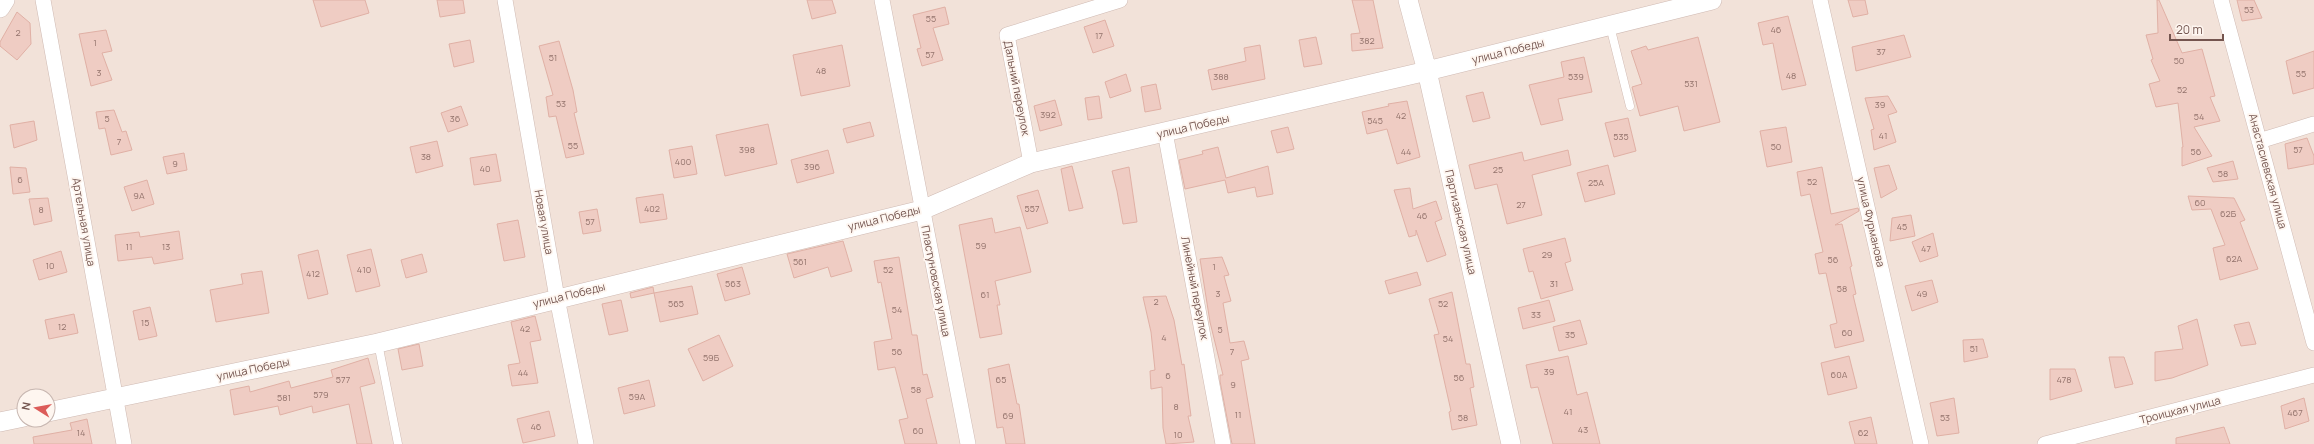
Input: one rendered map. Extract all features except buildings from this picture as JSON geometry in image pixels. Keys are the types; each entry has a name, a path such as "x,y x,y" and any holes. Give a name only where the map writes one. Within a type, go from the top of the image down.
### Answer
{"street":[{"path":"0,8 5,0"},
{"name":"Артельная улица","path":"43,0 124,444"},
{"name":"Новая улица","path":"505,0 557,298 586,444"},
{"name":"Пластуновская улица","path":"882,0 968,444"},
{"name":"Дальний переулок","path":"1031,164 1007,35 1120,0"},
{"name":"Партизанская улица","path":"1408,0 1427,71 1511,444"},
{"name":"улица Победы","path":"56,410 378,343 557,298 922,210 1031,164 1427,71 1712,0"},
{"name":"улица Фурманова","path":"1820,0 1921,444"},
{"name":"Анастасиевская улица","path":"2221,0 2314,343"},
{"path":"2260,141 2314,124"},
{"name":"Линейный переулок","path":"1165,132 1223,444"},
{"name":"Троицкая улица","path":"2045,444 2314,375"},
{"path":"0,422 16,419"}],"lane":[{"path":"1610,25 1630,106"},
{"path":"378,343 398,444"}],"shaded area":[{"path":"0,0 2314,0 2314,444 0,444"}]}
